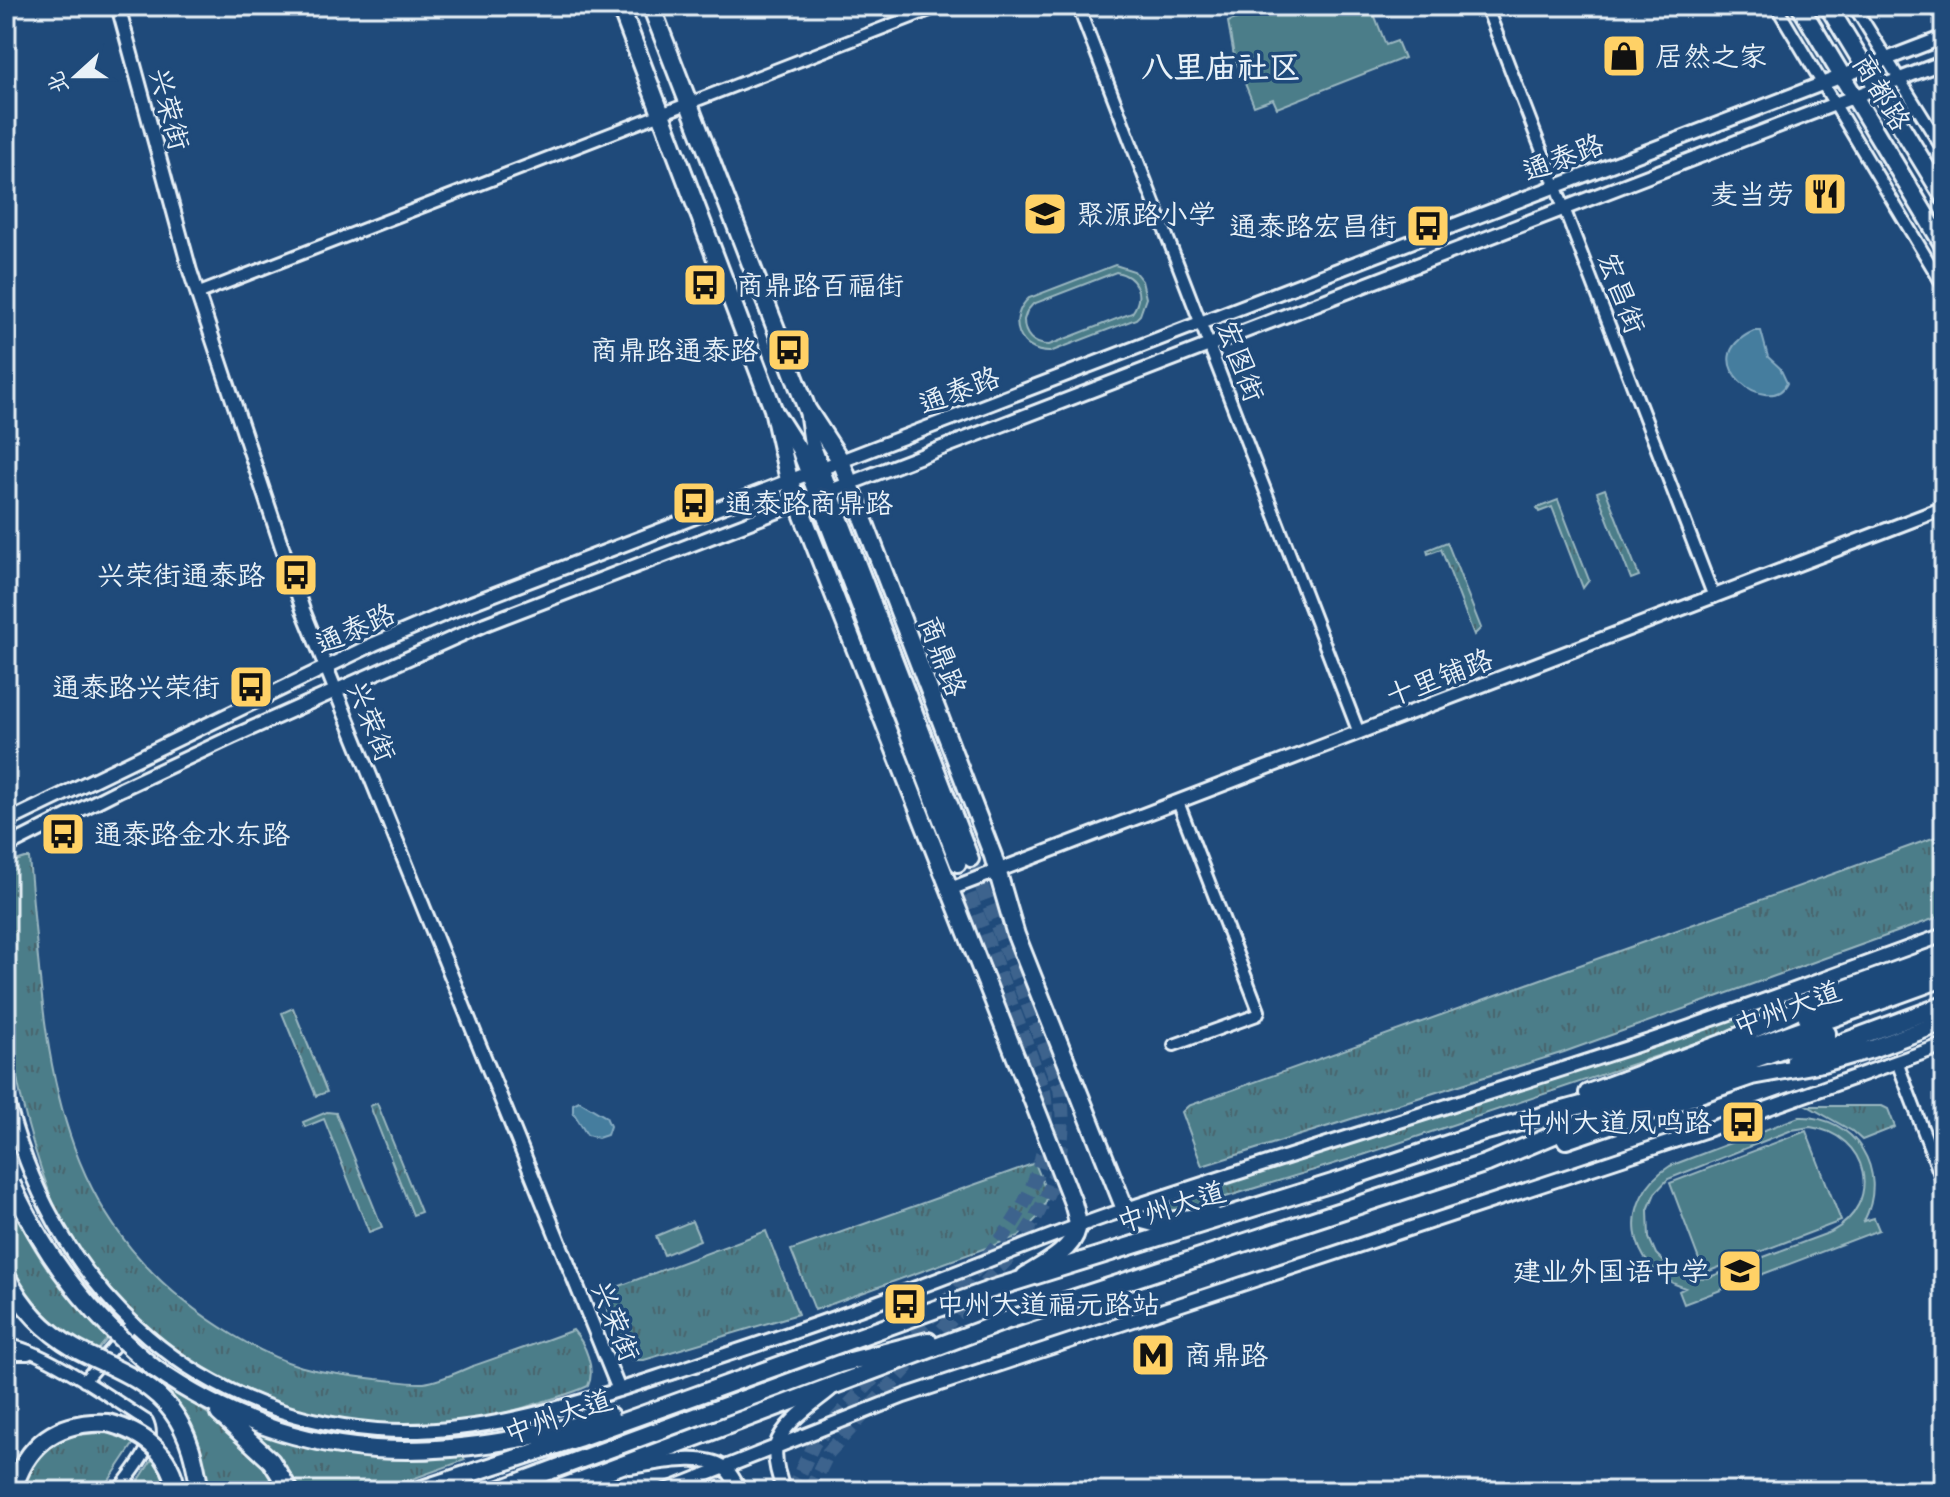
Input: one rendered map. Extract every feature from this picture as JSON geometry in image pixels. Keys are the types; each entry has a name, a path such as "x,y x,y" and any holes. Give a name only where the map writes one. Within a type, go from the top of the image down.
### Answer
{"main road":[{"path":"620,6 773,409 797,502 1073,1203 1077,1227 1066,1247 1017,1281"},
{"name":"商鼎路","path":"651,6 807,409 841,461 997,871 1016,935 1126,1210"},
{"name":"商都路","path":"1800,6 1944,246"},
{"name":"商都路","path":"1828,6 1944,197"},
{"path":"773,409 814,471 823,492 964,862"},
{"path":"807,409 814,471"},
{"path":"1730,1055 1831,994 1944,953"},
{"path":"1730,1055 1796,1021 1944,966"},
{"name":"中州大道","path":"553,1491 1005,1321 1487,1163 1611,1111 1730,1055 1944,978"},
{"name":"中州大道","path":"416,1491 578,1438 1017,1281 1483,1132 1944,990"},
{"path":"1487,1163 1593,1131 1944,1005"},
{"path":"1752,1076 1823,1063 1872,1049 1944,1022"},
{"path":"8,1176 41,1241 82,1300 154,1368 206,1402 265,1455 290,1491"},
{"path":"1126,1210 1131,1217 1154,1223 1250,1208"},
{"path":"7,1276 19,1298 45,1327 73,1347 140,1382 171,1409 192,1448 200,1491"},
{"path":"495,1491 839,1364 1005,1321"},
{"path":"206,1402 254,1423 335,1445 394,1450 457,1448 573,1427 792,1361"},
{"path":"13,1491 25,1459 50,1436 78,1425 108,1423 130,1429 158,1450 175,1480 177,1491"},
{"path":"570,1491 606,1471"}],"street":[{"name":"兴荣街","path":"118,6 197,294 288,566 334,690 619,1390"},
{"path":"197,294 940,6"},
{"name":"宏图街","path":"1078,6 1359,733"},
{"name":"宏昌街","path":"1486,6 1714,597"},
{"path":"1776,6 1944,287"},
{"path":"1854,6 1944,151"},
{"name":"通泰路","path":"6,822 325,667 461,607 1944,37"},
{"name":"通泰路","path":"6,847 121,789 485,624 1944,62"},
{"name":"十里铺路","path":"950,889 1944,508"},
{"path":"1174,1045 1257,1015 1259,1011 1178,802"},
{"path":"6,1094 15,1135 26,1164 62,1239 96,1284 159,1346 195,1372 271,1408 344,1426 416,1432 453,1430 586,1401 776,1338 1126,1210 1641,1044 1944,935"},
{"path":"665,1491 904,1396 1704,1131 1944,1045"},
{"path":"1897,1062 1944,1185"},
{"path":"84,1381 134,1323"},
{"path":"6,1345 22,1347 147,1421 151,1428 147,1448 118,1491"},
{"path":"6,1354 37,1356"},
{"path":"784,1491 777,1469 776,1447 798,1418 835,1386"},
{"path":"606,1471 697,1459 725,1467 740,1491"}],"green space":[{"path":"1268,6 1371,6 1386,45 1397,41 1404,58 1277,108 1273,99 1254,106 1234,56 1228,22"},
{"path":"1115,265 1134,271 1142,281 1146,298 1136,319 1050,352 1030,347 1019,333 1018,315 1029,298","holes":["1116,272 1123,274 1137,287 1138,300 1132,313 1049,345 1038,343 1028,335 1024,320 1033,304"]},
{"path":"1605,489 1639,576 1631,579 1597,492"},
{"path":"1558,500 1589,580 1583,588 1552,507 1539,512 1537,508"},
{"path":"1447,542 1481,628 1474,635 1441,549 1428,554 1427,550"},
{"path":"1944,834 1944,915 1564,1052 1202,1166 1182,1112 1188,1106"},
{"path":"29,858 42,998 52,1064 67,1127 91,1186 124,1240 171,1290 233,1335 286,1362 335,1374 406,1382 436,1380 573,1330 588,1356 591,1372 588,1386 496,1415 442,1424 389,1426 328,1420 251,1392 215,1373 147,1326 117,1298 90,1267 68,1233 51,1197 33,1144 20,1090 7,1006 6,864"},
{"path":"1944,938 1944,942 1830,984 1737,1029 1363,1155 1167,1215 1141,1213 1141,1210 1526,1087"},
{"path":"293,1008 327,1092 316,1096 282,1013"},
{"path":"377,1103 421,1212 413,1215 370,1106"},
{"path":"1808,1106 1882,1106 1888,1109 1895,1127 1862,1140"},
{"path":"327,1112 336,1113 382,1227 369,1232 324,1119 305,1127 303,1122"},
{"path":"1799,1117 1819,1119 1836,1125 1851,1136 1862,1150 1870,1166 1873,1183 1871,1202 1864,1221 1874,1218 1879,1230 1684,1304 1679,1291 1685,1288 1665,1279 1650,1265 1640,1249 1636,1232 1636,1214 1642,1196 1653,1180 1670,1166","holes":["1810,1127 1830,1132 1846,1142 1857,1156 1863,1188 1858,1205 1848,1220 1831,1232 1707,1278 1690,1277 1668,1266 1656,1254 1649,1238 1648,1210 1655,1193 1668,1179 1792,1130"]},
{"path":"1806,1131 1841,1221 1704,1273 1670,1183"},
{"path":"1035,1163 1048,1196 1041,1214 1019,1236 815,1310 791,1250"},
{"path":"6,1189 24,1230 48,1270 76,1306 108,1338 98,1350 43,1314 13,1274 5,1243"},
{"path":"692,1221 700,1240 664,1255 656,1236"},
{"path":"766,1231 798,1314 644,1360 633,1360 626,1355 601,1293"},
{"path":"164,1384 214,1418 260,1456 283,1491 207,1491 203,1462 194,1435 181,1410 162,1388"},
{"path":"253,1430 321,1451 386,1459 463,1457 465,1460 379,1491 297,1491 282,1464"},
{"path":"109,1433 134,1443 102,1491 20,1491 35,1461 52,1444 76,1436"},
{"path":"153,1458 169,1491 132,1491"}],"water":[{"path":"1754,331 1761,331 1768,357 1780,368 1787,383 1778,392 1766,394 1752,390 1732,370 1729,356 1736,343"},
{"path":"579,1101 606,1117 610,1126 607,1135 598,1138 587,1135 573,1112 573,1104"}],"tunnel":[{"path":"810,1491 828,1453 1011,1255 1037,1216 1054,1177 1062,1135 1060,1088 971,859"},
{"path":"900,1349 981,1264 1004,1235 1024,1204 1038,1170 1045,1133 1044,1091 958,864"},
{"path":"792,1491 814,1443 883,1368"}],"place":[{"name":"居然之家","path":"1624,56"},
{"name":"麦当劳","path":"1825,194"},
{"name":"聚源路小学","path":"1045,214"},
{"name":"通泰路宏昌街","path":"1428,226"},
{"name":"商鼎路百福街","path":"705,285"},
{"name":"商鼎路通泰路","path":"789,350"},
{"name":"通泰路商鼎路","path":"694,503"},
{"name":"兴荣街通泰路","path":"296,575"},
{"name":"通泰路兴荣街","path":"251,687"},
{"name":"通泰路金水东路","path":"63,834"},
{"name":"中州大道凤鸣路","path":"1743,1122"},
{"name":"建业外国语中学","path":"1740,1271"},
{"name":"中州大道福元路站","path":"905,1304"},
{"name":"商鼎路","path":"1153,1355"}],"district":[{"name":"八里庙社区","path":"1221,67"}]}
